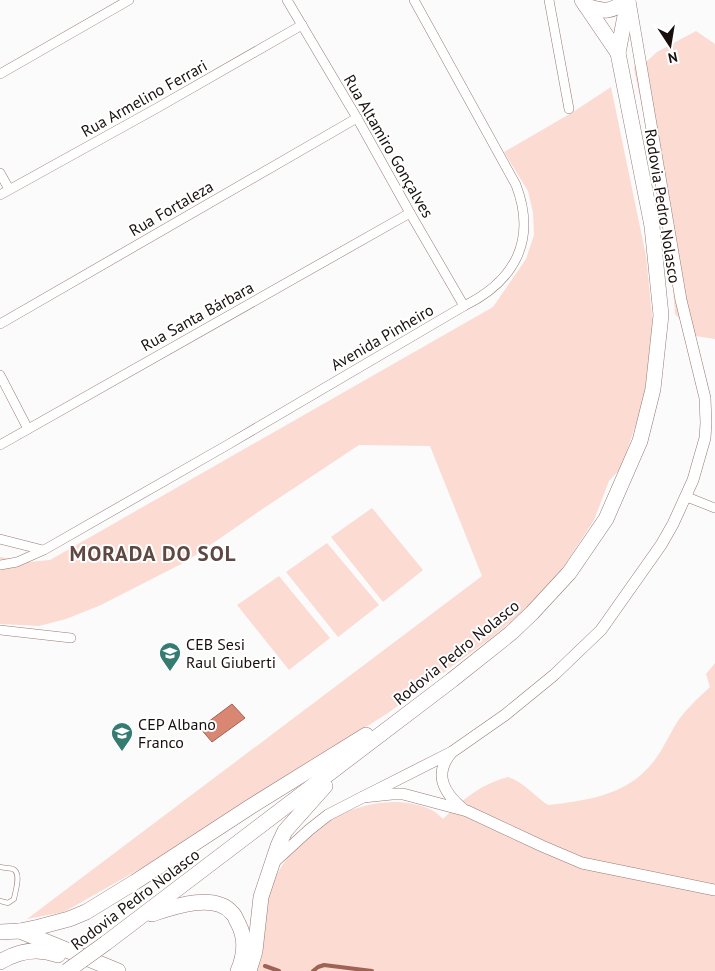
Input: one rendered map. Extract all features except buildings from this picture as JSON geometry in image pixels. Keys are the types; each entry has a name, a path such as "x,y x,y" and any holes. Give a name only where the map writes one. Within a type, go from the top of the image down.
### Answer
{"highway":[{"path":"584,3 605,11 616,8 628,0"},
{"name":"Rodovia Pedro Nolasco","path":"67,971 350,758 511,633 569,574 606,519 640,441 653,390 661,315 652,226 618,53 628,0"},
{"name":"Rodovia Pedro Nolasco","path":"584,3 618,53"},
{"path":"0,932 20,931 69,919 93,908 452,680"},
{"path":"249,971 255,952 261,897 271,865 285,831 350,758"},
{"path":"139,918 193,902 208,902 226,907 233,913 242,930 243,956 238,971"},
{"path":"20,931 118,971"},
{"path":"0,962 23,952 39,950 99,971"}],"street":[{"path":"0,74 129,0"},
{"name":"Rua Altamiro Gonçalves","path":"287,0 357,118 464,306"},
{"name":"Avenida Pinheiro","path":"0,565 17,562 44,550 464,306 483,297 505,278 517,256 524,229 523,207 516,185 414,0"},
{"path":"549,0 569,109"},
{"path":"271,865 297,840 328,815 452,752 505,715 554,675 601,630 661,545 687,496 702,453 706,410 701,379 681,300 628,0"},
{"name":"Rua Armelino Ferrari","path":"0,195 302,25"},
{"name":"Rua Fortaleza","path":"0,324 357,118"},
{"path":"0,173 9,190"},
{"name":"Rua Santa Bárbara","path":"0,445 410,213"},
{"path":"0,376 28,429"},
{"path":"687,496 715,508"},
{"path":"0,539 44,550"},
{"path":"0,630 71,638"},
{"path":"452,752 442,768 442,778 451,798 467,811"},
{"path":"363,797 403,794 467,811 582,863 715,890"}],"lane":[{"path":"0,868 14,869 18,877 14,899 8,902 0,902"}],"shaded area":[{"path":"696,31 715,44 715,339 689,335 690,330 675,314 671,262 654,162 634,69 635,64 645,63 657,52"},
{"path":"611,87 646,256 654,335 652,377 621,468 609,481 594,520 562,569 527,608 491,638 388,713 145,866 64,912 27,919 482,576 430,446 359,445 187,561 101,605 66,619 39,626 0,624 0,557 29,562 50,560 493,307 526,259 534,235 533,213 528,191 504,152 573,112"},
{"path":"372,508 423,570 383,602 331,537"},
{"path":"327,543 379,605 338,637 286,572"},
{"path":"279,576 330,638 289,670 237,605"},
{"path":"715,663 715,971 256,971 267,900 275,878 299,845 315,831 333,819 352,810 372,804 393,802 426,807 443,819 473,793 489,784 508,777 524,786 548,805 588,799 614,791 637,778 652,764 676,724 692,704 710,687 706,674"},
{"path":"232,704 245,718 212,742 200,728"}],"waterway":[{"path":"313,971 324,965 372,971"},
{"path":"265,966 279,971"}],"place":[{"name":"CEB Sesi Raul Giuberti","path":"170,672"},
{"name":"CEP Albano Franco","path":"122,752"}],"district":[{"name":"MORADA DO SOL","path":"153,553"}]}
